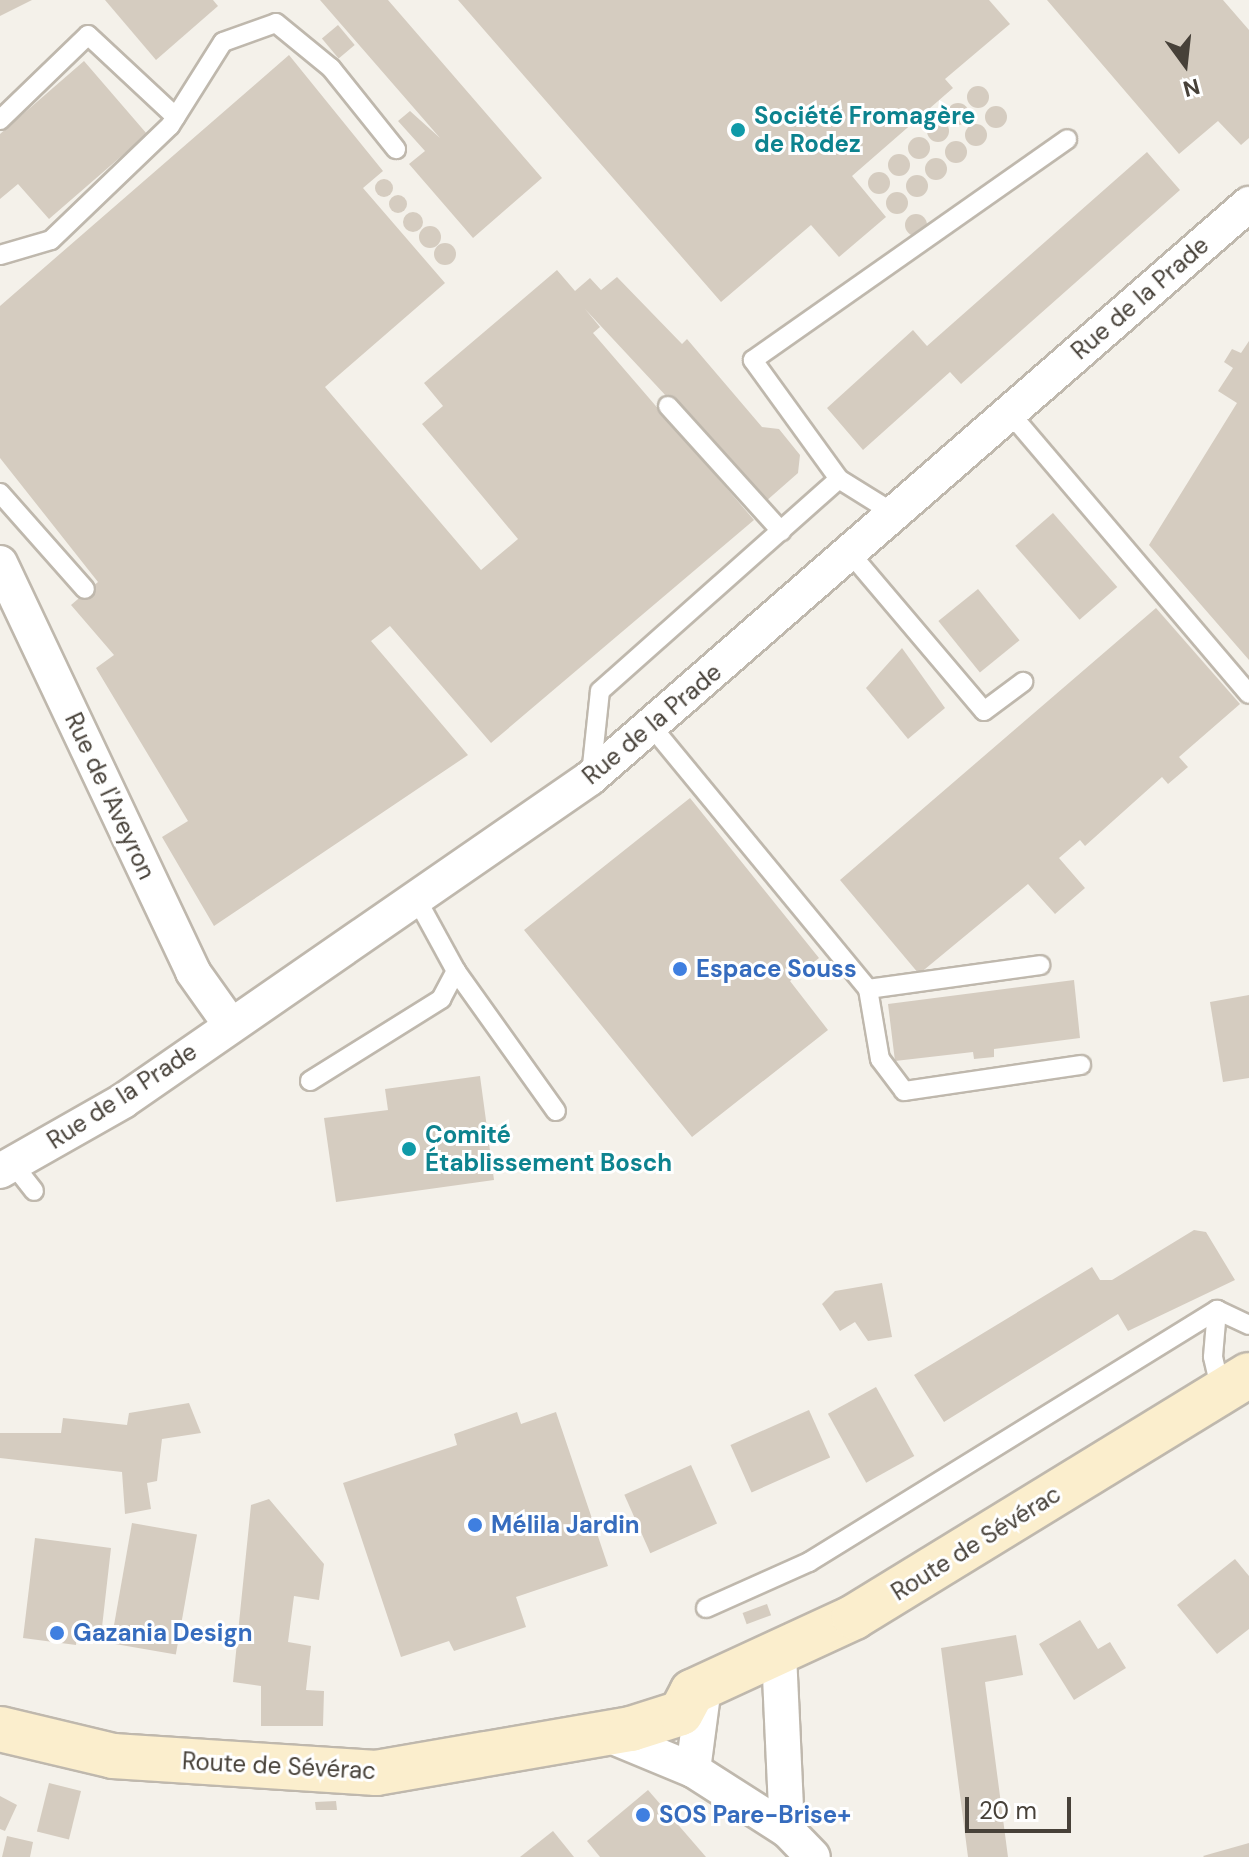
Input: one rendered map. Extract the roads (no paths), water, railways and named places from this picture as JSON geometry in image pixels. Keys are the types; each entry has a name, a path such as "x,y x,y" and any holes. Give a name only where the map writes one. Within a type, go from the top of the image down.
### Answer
{"main road":[{"name":"Route de Sévérac","path":"0,1729 113,1756 376,1773 606,1734 681,1713 698,1690 868,1609 1235,1384"}],"street":[{"name":"Rue de la Prade","path":"6,1168 123,1101 230,1024 590,778 1249,204"},
{"name":"Rue de l'Aveyron","path":"0,563 193,972 230,1024"},
{"path":"779,1654 787,1830"},
{"path":"693,1770 698,1690"},
{"path":"606,1734 693,1770 787,1830 813,1857"}],"lane":[{"path":"0,255 51,240 176,117 223,42 276,23 331,68 396,149"},
{"path":"0,120 88,35 176,117"},
{"path":"895,514 839,479 753,360 1067,139"},
{"path":"668,406 781,531"},
{"path":"1009,412 1249,694"},
{"path":"590,778 600,691 839,479"},
{"path":"0,493 85,589"},
{"path":"850,553 984,711 1023,682"},
{"path":"652,727 868,989 880,1059 904,1091 1081,1065"},
{"path":"416,898 456,971 556,1111"},
{"path":"868,989 1040,965"},
{"path":"310,1081 441,999 456,971"},
{"path":"6,1168 34,1191"},
{"path":"1217,1310 1249,1325"},
{"path":"1217,1310 1213,1357 1235,1384"},
{"path":"706,1608 809,1562 1217,1310"}],"place":[{"name":"Société Fromagère de Rodez","path":"738,130"},
{"name":"Espace Souss","path":"680,969"},
{"name":"Comité Établissement Bosch","path":"409,1149"},
{"name":"Mélila Jardin","path":"475,1525"},
{"name":"Gazania Design","path":"57,1633"},
{"name":"SOS Pare-Brise+","path":"643,1815"}]}
